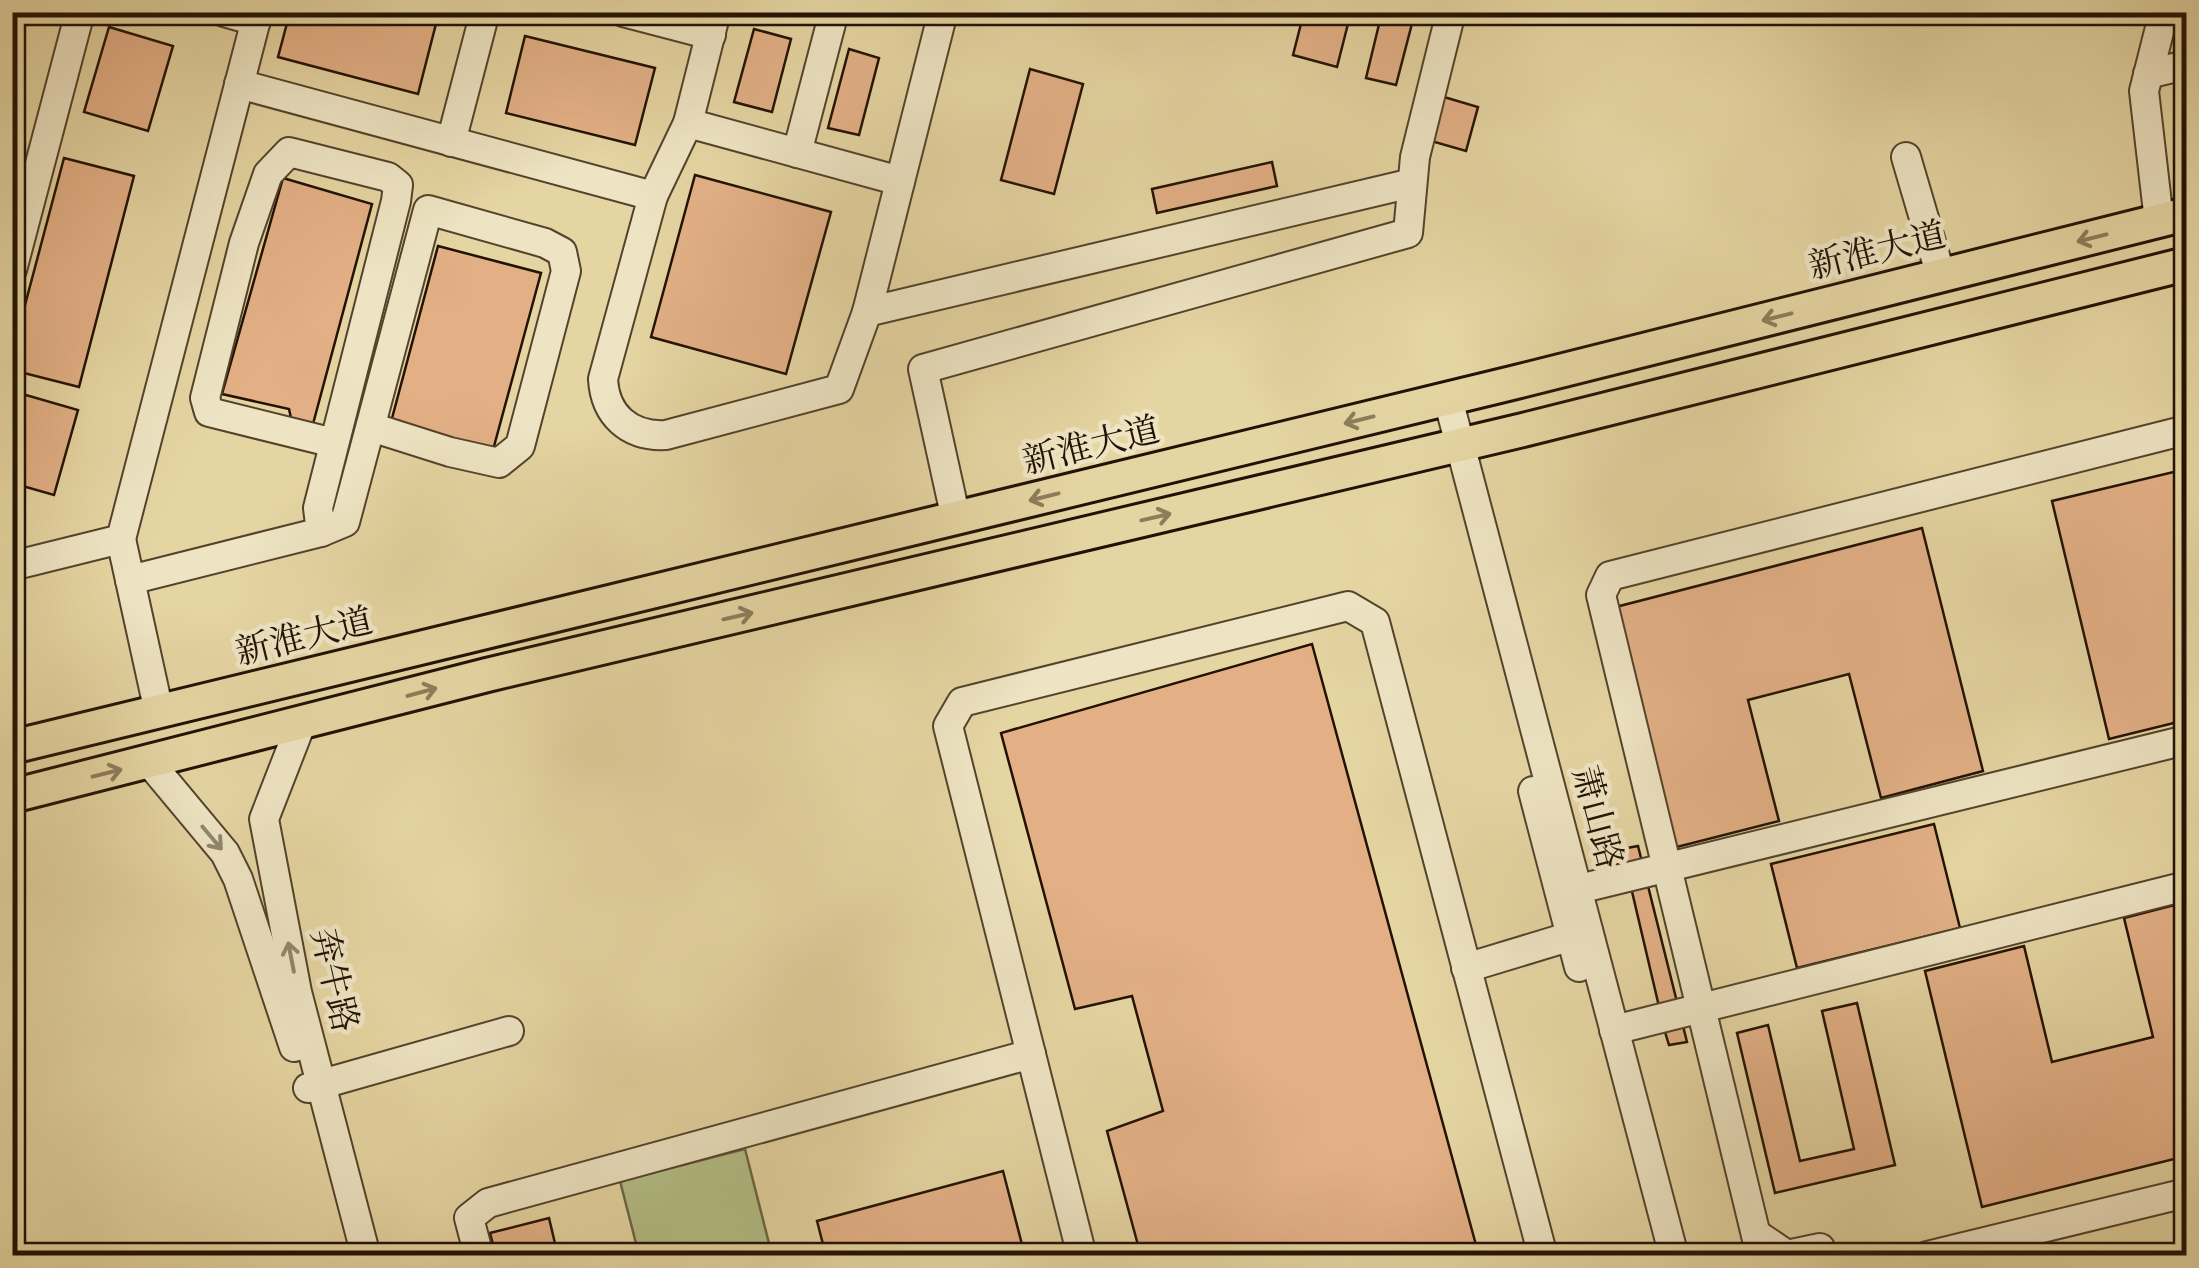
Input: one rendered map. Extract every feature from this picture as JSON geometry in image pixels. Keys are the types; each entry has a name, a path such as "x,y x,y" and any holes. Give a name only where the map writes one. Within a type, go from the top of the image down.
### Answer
{"main road":[{"name":"新淮大道","path":"12,747 1440,401 2173,217"},
{"path":"12,796 506,670 1451,447 2186,264"}],"street":[{"path":"12,270 80,12"},
{"path":"158,712 121,538 257,17 224,12"},
{"path":"451,142 486,12"},
{"path":"623,12 714,24 688,122 653,196 603,379 614,416 634,432 666,435 840,389 867,312 943,12"},
{"path":"797,152 834,12"},
{"path":"956,518 923,368 1408,233 1415,157 1451,12"},
{"path":"2164,12 2144,91 2173,217"},
{"path":"2148,74 2186,65"},
{"path":"239,84 653,196"},
{"path":"688,122 900,181"},
{"path":"321,532 318,508 396,201 398,184 388,177 288,152 268,174 244,243 205,398 209,412 334,444"},
{"path":"1906,157 1941,276"},
{"path":"867,312 1412,183"},
{"path":"371,427 499,463 520,446 566,271 562,252 545,242 396,201"},
{"path":"130,580 321,532 345,522 428,210"},
{"name":"萧山路","path":"1440,401 1580,933 1655,1256"},
{"path":"1820,1248 1786,1255 1758,1245 1601,595 1610,576 2186,430"},
{"name":"萧山路","path":"1451,447 1579,888 1580,933 1614,1030 1674,1256"},
{"path":"12,566 121,538"},
{"path":"1082,1256 948,726 962,702 1348,606 1374,622 1543,1256"},
{"name":"奔牛路","path":"301,724 264,819 314,1086 351,1256"},
{"path":"1579,888 2186,740"},
{"name":"奔牛路","path":"150,763 225,854 238,880 314,1086 366,1256"},
{"path":"1614,1030 2186,886"},
{"path":"1466,968 1580,933"},
{"path":"314,1086 509,1032"},
{"path":"478,1256 469,1218 488,1203 1031,1054"},
{"path":"1927,1256 2186,1192"}],"green space":[{"path":"745,1149 772,1255 639,1255 620,1181"}],"building":[{"path":"290,12 439,12 418,94 278,57"},
{"path":"1304,12 1351,12 1337,67 1293,55"},
{"path":"1382,12 1415,12 1396,85 1366,78"},
{"path":"109,27 173,46 148,131 84,112"},
{"path":"754,29 791,39 772,112 734,102"},
{"path":"525,36 655,68 635,145 506,113"},
{"path":"849,49 879,58 859,135 828,128"},
{"path":"1030,69 1083,84 1054,194 1001,180"},
{"path":"1444,97 1478,107 1466,151 1431,141"},
{"path":"64,158 134,176 79,387 12,370 12,354"},
{"path":"1272,162 1277,186 1157,213 1152,189"},
{"path":"695,175 831,212 786,374 651,337"},
{"path":"283,178 372,204 313,424 291,418 289,409 222,394"},
{"path":"438,246 541,273 493,450 391,422"},
{"path":"12,391 78,410 54,495 12,483"},
{"path":"2186,469 2186,720 2109,739 2052,501"},
{"path":"1922,528 1983,771 1881,798 1849,674 1748,700 1779,821 1673,848 1612,608"},
{"path":"1312,644 1479,1256 1141,1256 1107,1131 1163,1111 1132,996 1075,1009 1001,733"},
{"path":"1934,824 1960,928 1797,968 1771,864"},
{"path":"1638,846 1687,1042 1669,1045 1665,1032 1622,849"},
{"path":"2186,902 2186,1156 1982,1207 1925,971 2024,946 2052,1062 2153,1037 2124,918"},
{"path":"1857,1003 1895,1165 1775,1193 1737,1033 1768,1025 1800,1161 1854,1149 1822,1011"},
{"path":"1003,1171 1025,1256 826,1256 817,1221"},
{"path":"549,1218 558,1256 496,1256 490,1233"},
{"path":"823,1243 826,1256 782,1256"}]}
